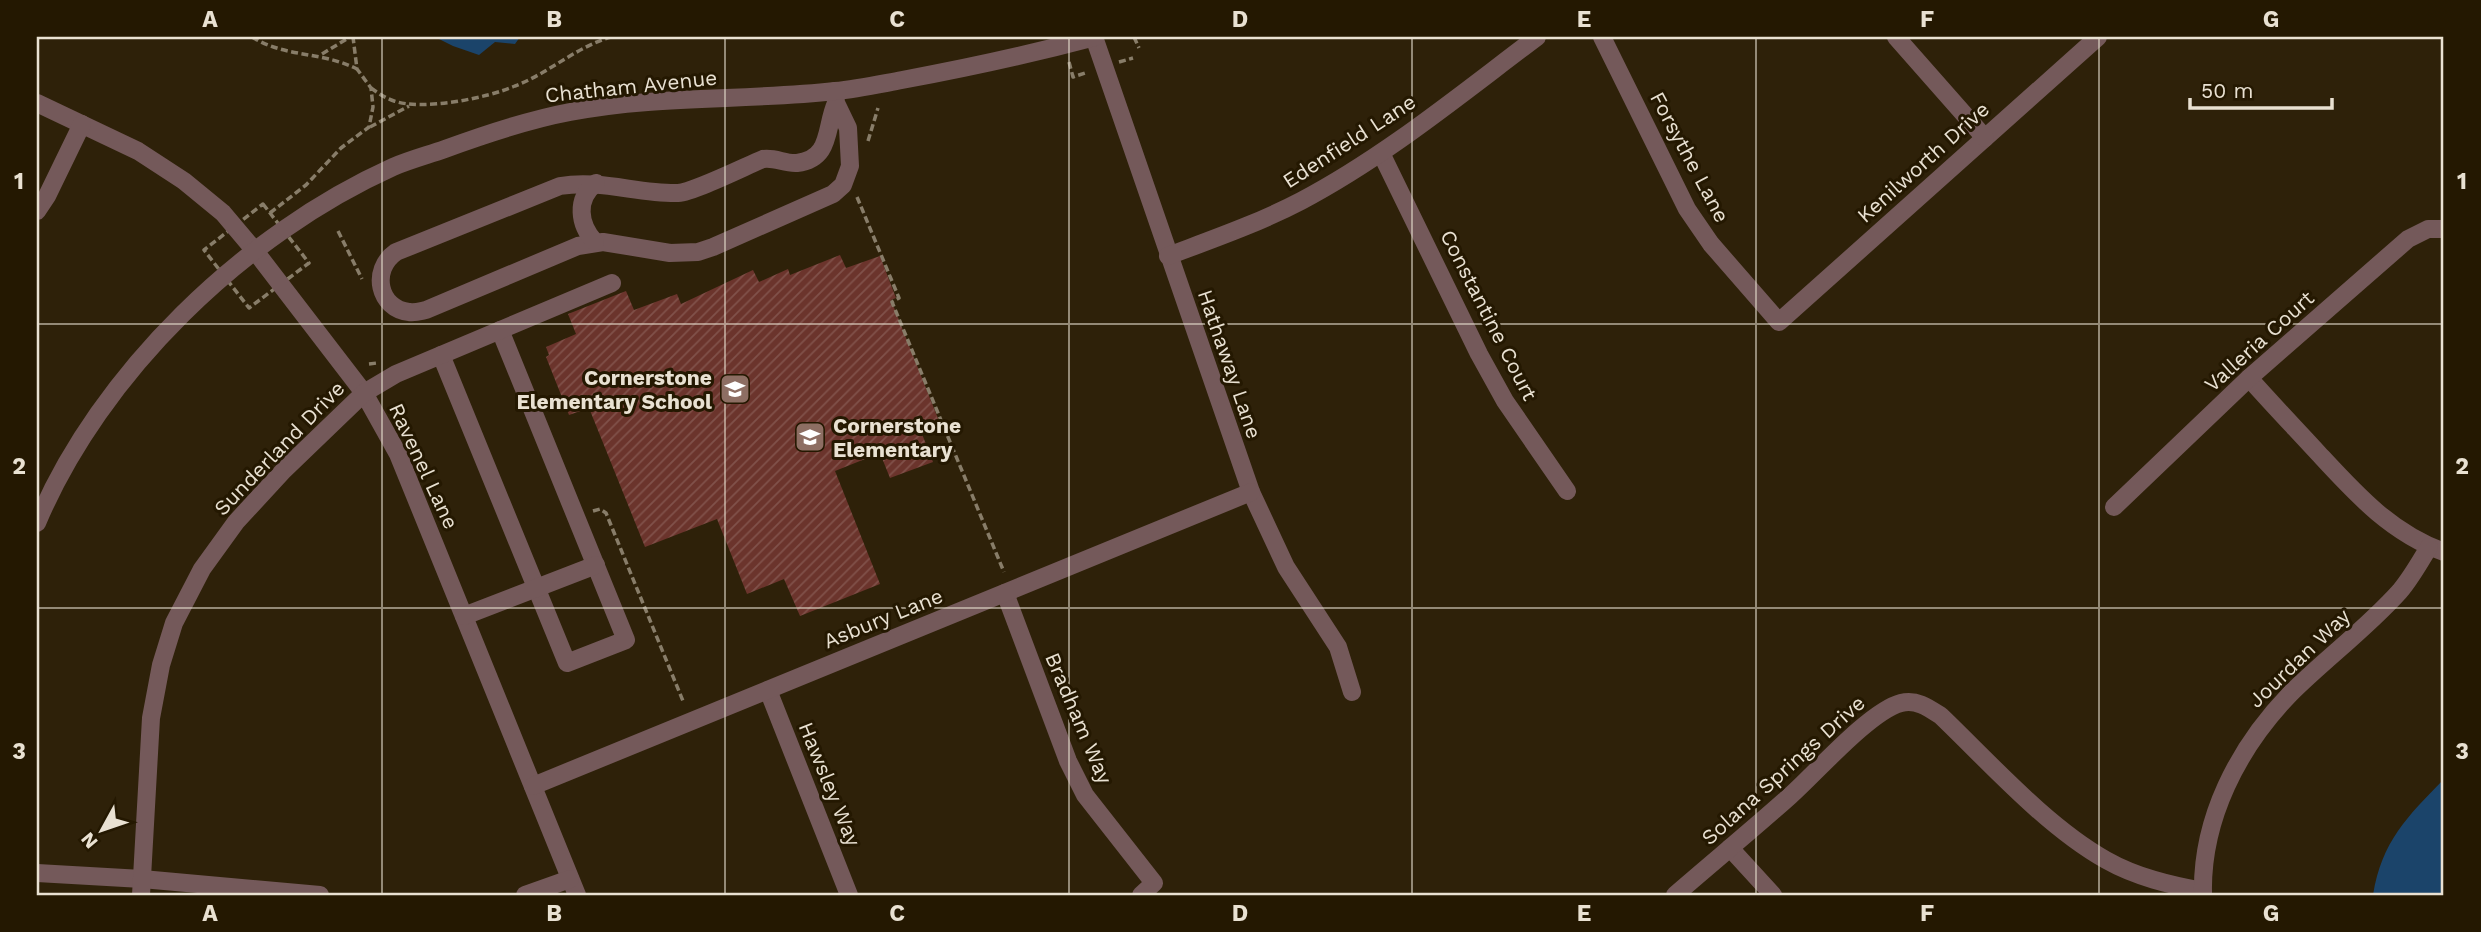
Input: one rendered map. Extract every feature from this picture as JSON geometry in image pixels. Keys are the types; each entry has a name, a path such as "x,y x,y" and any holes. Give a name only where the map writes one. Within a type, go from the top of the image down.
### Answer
{"street":[{"name":"Chatham Avenue","path":"37,523 47,498 92,421 137,362 193,304 256,251 313,210 393,167 509,126 572,111 649,102 836,97 1095,37"},
{"name":"Hathaway Lane","path":"1095,37 1251,492 1286,567 1338,648 1352,692"},
{"name":"Edenfield Lane","path":"1168,256 1229,234 1301,201 1381,153 1537,37"},
{"name":"Forsythe Lane","path":"1602,37 1687,209 1711,244 1779,322"},
{"path":"1896,37 1985,138"},
{"name":"Kenilworth Drive","path":"1779,322 2098,37"},
{"path":"836,97 848,128 850,166 843,185 822,201 698,252 670,253 595,242 565,250 426,310 412,313 391,302 384,294 380,284 385,260 396,252 560,186 596,184 680,193 764,159 799,163 821,152 827,141 836,97"},
{"name":"Ravenel Lane","path":"37,103 138,151 184,181 223,213 256,251 364,393 398,454 573,887"},
{"path":"37,211 82,124"},
{"name":"Constantine Court","path":"1381,153 1504,401 1567,491"},
{"path":"595,242 583,224 581,212 583,200 589,189 596,184"},
{"name":"Valleria Court","path":"2114,507 2249,379 2408,239 2428,229 2444,229"},
{"name":"Sunderland Drive","path":"141,887 151,718 161,665 174,622 202,569 236,522 284,470 364,393 396,374 612,283"},
{"path":"441,355 567,663 626,640 500,330"},
{"path":"2249,379 2360,498 2384,520 2437,549"},
{"name":"Asbury Lane","path":"533,786 1251,492"},
{"name":"Jourdan Way","path":"2203,893 2212,827 2220,800 2251,740 2292,693 2379,614 2437,549"},
{"path":"464,616 596,565"},
{"name":"Bradham Way","path":"1005,593 1068,761 1084,795 1154,883 1140,895"},
{"name":"Hawsley Way","path":"768,690 849,895"},
{"name":"Solana Springs Drive","path":"1675,895 1885,710 1903,702 1923,704 1941,716 2054,823 2107,861 2136,874 2203,893"},
{"path":"1730,848 1773,895"},
{"path":"37,873 141,887 320,895"},
{"path":"526,895 573,887"}],"path":[{"path":"252,37 282,51 320,55 358,69"},
{"path":"320,55 351,37 358,69 371,88 385,98 411,105"},
{"path":"270,213 306,185 341,148 369,127 411,105 480,97 517,86 572,53 611,37"},
{"path":"1134,37 1139,48"},
{"path":"1064,45 1073,77 1083,74"},
{"path":"369,127 373,107 371,88"},
{"path":"852,185 900,298 892,302 1004,572"},
{"path":"588,499 593,512 600,509 606,513 684,701"}],"water":[{"path":"435,37 520,37 515,44 495,42 479,55"},
{"path":"2444,779 2444,895 2373,895 2383,859 2398,831"}],"building":[{"path":"840,255 846,268 880,256 896,298 891,300 941,426 922,434 933,462 890,478 880,453 835,471 880,584 800,616 784,579 747,594 717,519 645,547 589,408 569,415 546,357 549,355 546,347 576,334 568,314 626,291 634,310 677,294 681,304 753,270 759,282 788,269 790,275"}],"place":[{"name":"Cornerstone Elementary School","path":"735,389"},
{"name":"Cornerstone Elementary","path":"810,437"}]}
